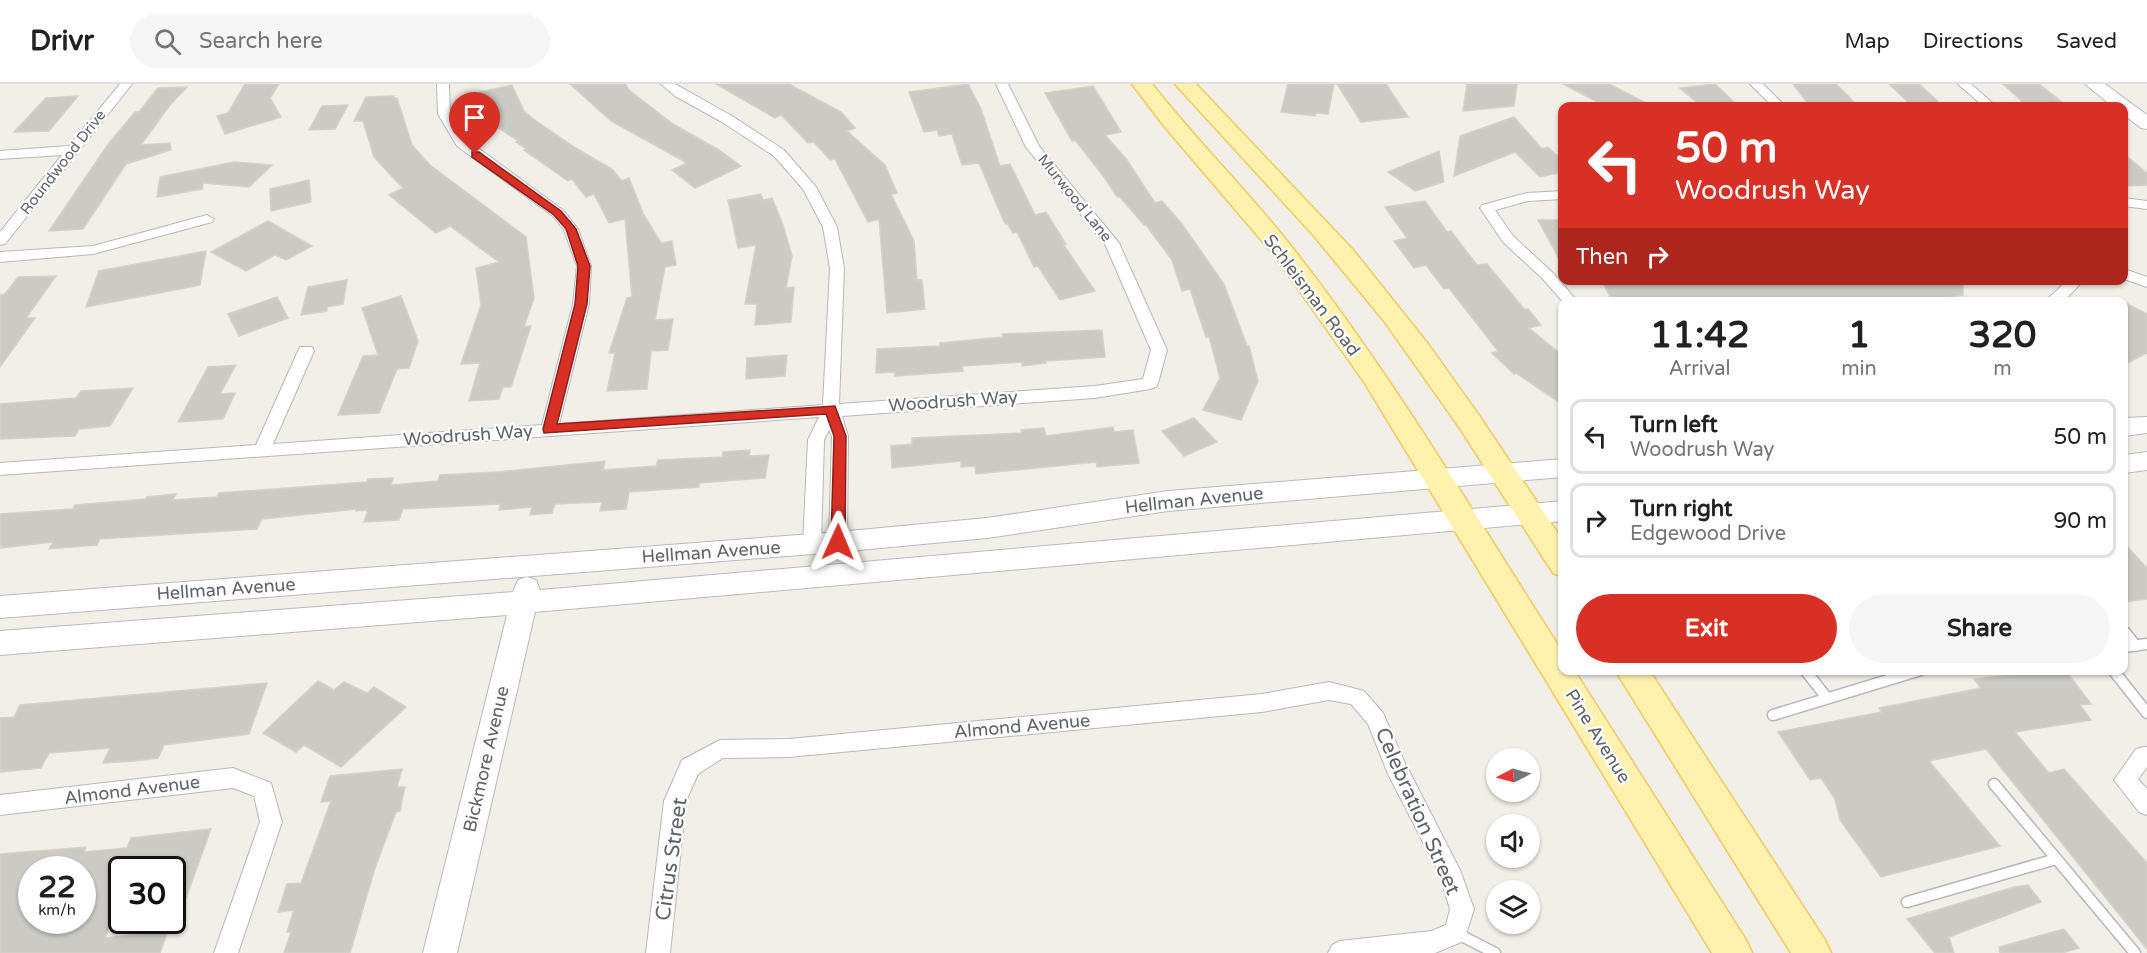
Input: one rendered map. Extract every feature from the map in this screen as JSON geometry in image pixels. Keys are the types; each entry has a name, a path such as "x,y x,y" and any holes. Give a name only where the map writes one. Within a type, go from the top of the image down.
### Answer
{"main road":[{"name":"Schleisman Road","path":"1142,84 1311,289 1373,376 1463,520"},
{"path":"1185,84 1365,280 1420,350 1558,557"},
{"path":"2094,84 2118,102"},
{"path":"2128,110 2147,124"},
{"path":"2128,427 2147,425"},
{"path":"2128,463 2147,461"},
{"name":"Hellman Avenue","path":"0,607 838,542 987,528 1168,501 1558,468"},
{"name":"Hellman Avenue","path":"0,643 523,602 1558,511"},
{"name":"Pine Avenue","path":"1463,520 1558,672"},
{"name":"Bickmore Avenue","path":"440,953 532,565"},
{"name":"Pine Avenue","path":"1560,675 1734,953"},
{"path":"1633,675 1812,953"}],"street":[{"name":"Roundwood Drive","path":"0,241 126,84"},
{"path":"443,84 444,114 462,143 558,213 571,229 584,266 581,304 549,429"},
{"path":"667,84 779,153 809,188 830,227 837,268 831,409 840,436 838,542"},
{"name":"Murwood Lane","path":"1002,84 1033,147 1112,243 1159,350 1150,383"},
{"path":"1756,84 1775,102"},
{"path":"1964,84 1985,102"},
{"path":"0,155 72,150"},
{"path":"1558,195 1527,197 1487,208 1508,239 1548,276 1567,297"},
{"path":"2128,203 2147,205"},
{"path":"0,257 93,250 207,219"},
{"path":"2128,275 2147,282"},
{"path":"2059,297 2072,285"},
{"path":"262,450 306,351"},
{"name":"Woodrush Way","path":"0,469 1095,392 1150,383"},
{"path":"812,544 816,440 831,409"},
{"name":"Almond Avenue","path":"690,767 720,749 789,748 1262,703 1329,691 1357,697"},
{"name":"Celebration Street","path":"1357,697 1376,719 1396,767 1449,870 1462,909 1456,933"},
{"path":"2147,756 2143,756 2125,780 2147,805"},
{"name":"Citrus Street","path":"658,953 675,801 690,767"},
{"name":"Almond Avenue","path":"0,805 233,778 263,790 271,822 226,953"},
{"path":"1340,953 1395,950 1431,943 1456,933"}],"lane":[{"path":"2128,636 2136,645"},
{"path":"2128,646 2147,644"},
{"path":"1809,675 1827,698"},
{"path":"1773,715 1899,675"},
{"path":"2117,675 2147,713"},
{"path":"1994,784 2133,953"},
{"path":"1907,902 2056,859"},
{"path":"1456,933 1495,953"}],"building":[{"path":"245,84 279,84 270,98 281,117 225,134 217,116 228,113"},
{"path":"570,84 625,84 629,90 673,124 719,150 741,166 695,188 672,170 687,163 611,121"},
{"path":"716,84 789,84 841,112 855,128 847,131 885,165 897,193 891,194 914,241 917,280 922,280 925,309 887,313 879,219 868,222 835,159 830,160 814,142 808,143 781,115 775,118"},
{"path":"968,84 981,109 1000,166 1010,164 1035,215 1046,212 1066,244 1063,244 1095,291 1060,300 1038,266 1034,267 1017,232 1013,233 1007,223 1005,224 979,163 962,165 952,134 939,136 937,130 924,132 909,92"},
{"path":"1288,84 1334,84 1328,114 1316,113 1315,116 1281,112"},
{"path":"1337,84 1386,84 1408,117 1361,122"},
{"path":"1467,84 1517,84 1514,106 1463,111"},
{"path":"1563,84 1609,84 1644,102 1597,102"},
{"path":"1715,84 1734,102 1696,102 1680,88"},
{"path":"1793,84 1836,84 1854,102 1807,102"},
{"path":"1889,84 1919,84 1939,102 1908,102"},
{"path":"2003,84 2039,84 2062,102 2023,102"},
{"path":"512,85 524,111 532,118 574,147 612,169 622,181 629,178 643,213 642,216 644,215 661,243 672,241 676,265 665,267 655,320 673,319 668,350 651,351 647,389 607,391 615,353 609,353 627,298 632,297 625,219 609,223 594,194 586,197 572,179 568,181 524,150 526,149 516,142 518,141 493,124 480,92"},
{"path":"1093,86 1121,132 1105,135 1127,160 1155,203 1162,201 1182,224 1224,284 1247,346 1249,346 1258,381 1241,420 1203,410 1220,378 1209,336 1206,337 1190,289 1182,291 1172,260 1146,225 1120,197 1117,197 1075,140 1072,141 1045,93"},
{"path":"187,87 170,105 141,145 170,143 171,150 126,164 83,229 49,231 109,143 158,88"},
{"path":"78,96 49,131 14,132 46,98"},
{"path":"394,96 392,98 397,98 412,145 430,165 526,237 534,298 524,327 531,326 511,387 503,387 499,399 469,401 480,363 461,364 481,305 476,268 499,262 450,226 436,233 389,195 403,188 374,157 363,121 354,121 366,97"},
{"path":"348,105 335,129 309,130 322,106"},
{"path":"1514,117 1542,149 1548,147 1558,156 1558,173 1540,177 1515,152 1454,176 1460,136"},
{"path":"1439,151 1444,182 1415,191 1388,172"},
{"path":"2128,157 2147,173 2147,185 2128,186"},
{"path":"234,162 272,165 249,187 203,183 202,189 157,197 160,177"},
{"path":"309,180 311,202 271,211 270,189"},
{"path":"761,194 763,200 772,198 792,256 786,288 794,287 791,322 755,325 757,304 745,304 756,245 738,248 728,200"},
{"path":"1425,201 1447,232 1451,231 1477,265 1487,264 1525,310 1528,309 1541,325 1529,328 1558,352 1558,402 1516,373 1514,374 1492,353 1498,351 1449,288 1444,289 1426,265 1414,268 1394,241 1407,238 1385,207"},
{"path":"1538,220 1558,220 1558,257"},
{"path":"268,221 312,246 286,260 275,255 246,271 211,252"},
{"path":"206,251 200,285 86,307 99,271"},
{"path":"56,276 26,318 35,318 0,367 0,295 5,294 18,277"},
{"path":"347,280 343,304 327,307 327,311 301,315 308,287"},
{"path":"1604,285 1963,285 1963,295 1950,297 1610,297"},
{"path":"401,296 418,341 409,368 397,369 379,413 338,415 363,356 378,355 362,308"},
{"path":"277,297 288,318 239,336 228,314"},
{"path":"2128,304 2147,314 2147,353 2128,363"},
{"path":"1102,330 1105,357 1046,361 1046,363 1022,366 1022,362 962,366 963,371 910,375 895,376 895,372 876,373 877,349 940,346 940,343 1003,337 1002,334"},
{"path":"787,355 785,376 746,379 747,358"},
{"path":"236,365 220,394 235,393 223,419 178,422 208,367"},
{"path":"133,388 110,426 79,429 75,436 0,439 0,404 76,398 81,391"},
{"path":"1194,418 1217,442 1184,456 1162,431"},
{"path":"1113,427 1114,432 1133,430 1139,463 1097,467 1096,462 976,474 975,466 961,467 961,461 892,468 891,446 912,444 912,438 1022,433 1021,430 1044,428 1046,436"},
{"path":"750,450 749,456 769,455 765,478 699,483 699,487 629,492 626,509 600,511 602,502 555,504 552,513 530,515 532,507 499,510 500,504 403,509 399,520 364,522 368,510 356,511 357,509 262,519 257,529 100,539 97,545 49,549 53,542 0,548 0,514 73,509 75,505 176,494 173,500 217,497 219,493 367,482 368,479 393,478 391,485 438,481 440,475 498,472 605,461 603,470 656,466 658,460 723,457 723,452"},
{"path":"2128,547 2147,568 2147,599 2128,601"},
{"path":"2010,675 2069,675 2091,704 2080,705 2091,720 2015,732 2049,773 2064,769 2147,863 2147,949 1986,749 1929,761 2000,846 1881,877 1840,820 1835,799 1821,778 1810,780 1778,732 1882,712 1879,708 1981,688 1974,679"},
{"path":"318,681 334,690 344,682 367,693 374,687 406,707 341,767 304,745 296,752 263,733"},
{"path":"267,683 249,734 164,745 158,758 135,761 103,763 110,748 49,753 41,768 0,772 0,718 14,717 20,705"},
{"path":"402,769 397,787 405,787 400,811 396,812 375,868 350,953 284,953 291,932 287,932 294,910 278,912 287,884 301,883 331,801 321,802 330,776"},
{"path":"211,829 186,898 186,856 108,856 108,931 105,938 167,934 160,953 0,953 0,854 86,847 84,852 127,848 131,838"},
{"path":"2028,885 2041,902 1949,937 1954,953 1935,953 1907,919 2014,887"},
{"path":"2064,929 2079,948 2062,953 2000,953 1999,947"}],"route":[{"path":"475,154 558,213 571,229 584,266 581,304 549,429 831,409 840,436 838,542"}]}
